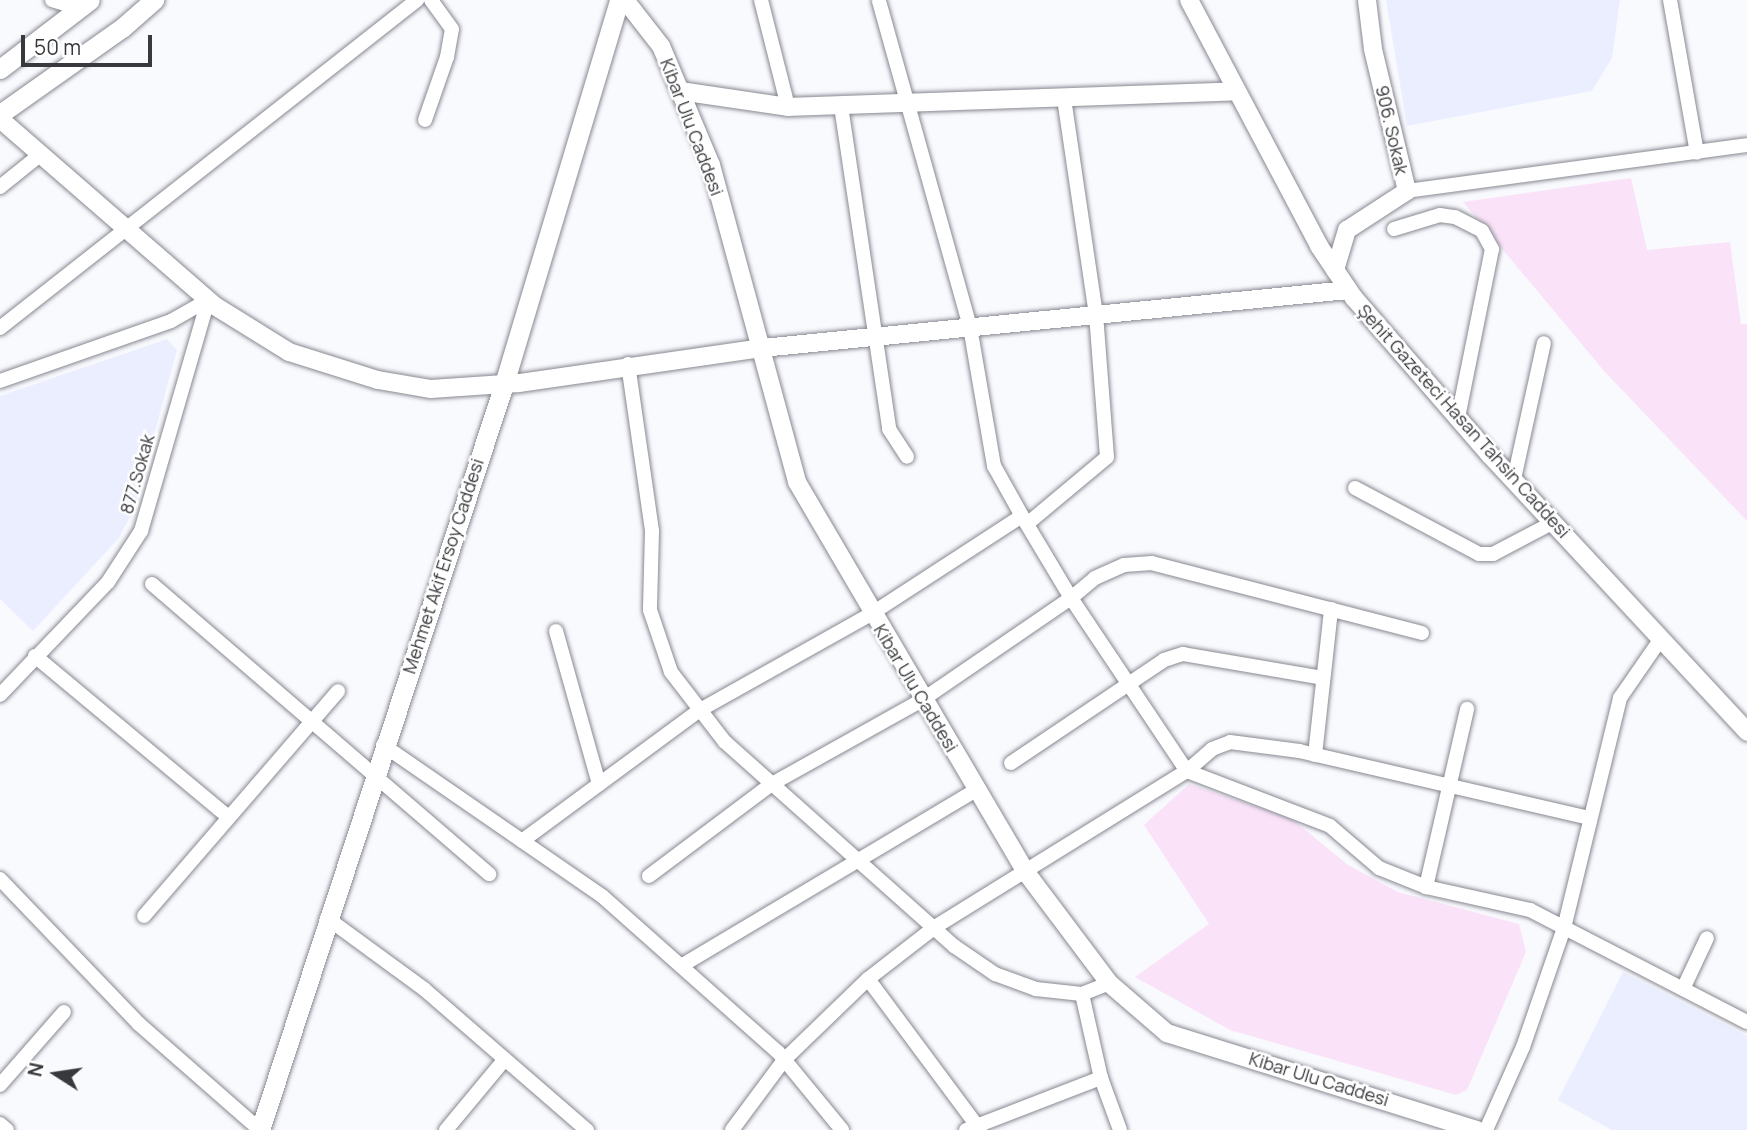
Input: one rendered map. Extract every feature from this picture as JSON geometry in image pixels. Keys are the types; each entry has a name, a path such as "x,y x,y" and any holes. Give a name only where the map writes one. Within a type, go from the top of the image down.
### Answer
{"main road":[{"path":"0,116 122,28 154,0"},
{"name":"Mehmet Akif Ersoy Caddesi","path":"260,1130 383,745 504,384 619,0"},
{"path":"0,69 86,4"}],"street":[{"path":"52,0 86,4"},
{"path":"0,328 129,231 417,0"},
{"path":"425,120 447,57 452,29 431,0"},
{"name":"Kibar Ulu Caddesi","path":"625,0 661,46 711,166 797,482 871,614 1025,871 1109,983 1167,1033 1477,1130"},
{"path":"761,0 788,107"},
{"path":"879,0 905,104 970,327 994,467 1071,598 1187,771 1330,826 1379,868 1426,887 1530,910 1747,1023"},
{"name":"Şehit Gazeteci Hasan Tahsin Caddesi","path":"1189,0 1237,92 1348,289 1458,418 1747,732"},
{"name":"906. Sokak","path":"1335,270 1347,230 1407,191 1373,49 1367,0"},
{"path":"1671,0 1697,153"},
{"path":"680,91 788,107 1237,92"},
{"path":"522,841 700,710 871,614 1024,520 1107,457 1096,315 1064,99"},
{"path":"841,106 889,429 907,457"},
{"path":"0,116 208,300 289,352 378,380 432,390 504,384 628,364 762,348 1348,289"},
{"path":"1407,191 1747,145"},
{"path":"0,187 41,154"},
{"path":"1394,229 1440,215 1455,217 1482,231 1492,250 1458,418"},
{"path":"0,381 171,321 208,300"},
{"name":"877.Sokak","path":"0,695 34,656 108,582 141,531 208,300"},
{"path":"1514,479 1544,343"},
{"path":"628,364 652,531 650,610 671,672 700,710 725,742 770,785 935,927 995,974 1036,989 1082,994 1109,983"},
{"path":"1355,488 1479,554 1493,554 1554,522"},
{"path":"649,876 770,785 922,700 1071,598 1095,578 1124,565 1152,563 1422,634"},
{"path":"152,583 373,777 489,874"},
{"path":"1315,755 1331,609"},
{"path":"556,631 599,784"},
{"path":"1486,1130 1523,1047 1564,928 1620,698 1660,640"},
{"path":"1011,762 1164,660 1183,654 1323,678"},
{"path":"34,656 228,817"},
{"path":"144,916 338,691"},
{"path":"1426,887 1467,709"},
{"path":"732,1130 784,1060 868,979 935,927 1187,771 1212,750 1230,742 1315,755 1589,818"},
{"path":"383,745 602,896 784,1060 842,1130"},
{"path":"681,966 856,858 976,790"},
{"path":"0,878 139,1024 260,1130"},
{"path":"327,918 424,989 587,1130"},
{"path":"1683,989 1707,938"},
{"path":"868,979 974,1128 1101,1079"},
{"path":"1082,994 1101,1079 1120,1130"},
{"path":"0,1085 64,1012"},
{"path":"446,1130 505,1059"},
{"path":"0,1124 7,1130"}],"shaded area":[{"path":"1386,0 1620,0 1612,58 1592,91 1407,126"},
{"path":"1631,178 1647,250 1730,242 1741,324 1747,324 1747,521 1604,371 1463,202"},
{"path":"167,339 177,350 134,509 119,538 33,631 0,599 0,396"},
{"path":"1189,784 1292,819 1348,865 1398,892 1519,924 1526,952 1467,1090 1456,1095 1230,1030 1135,977 1209,924 1144,825"},
{"path":"1623,972 1747,1036 1747,1130 1612,1130 1558,1100"}]}
